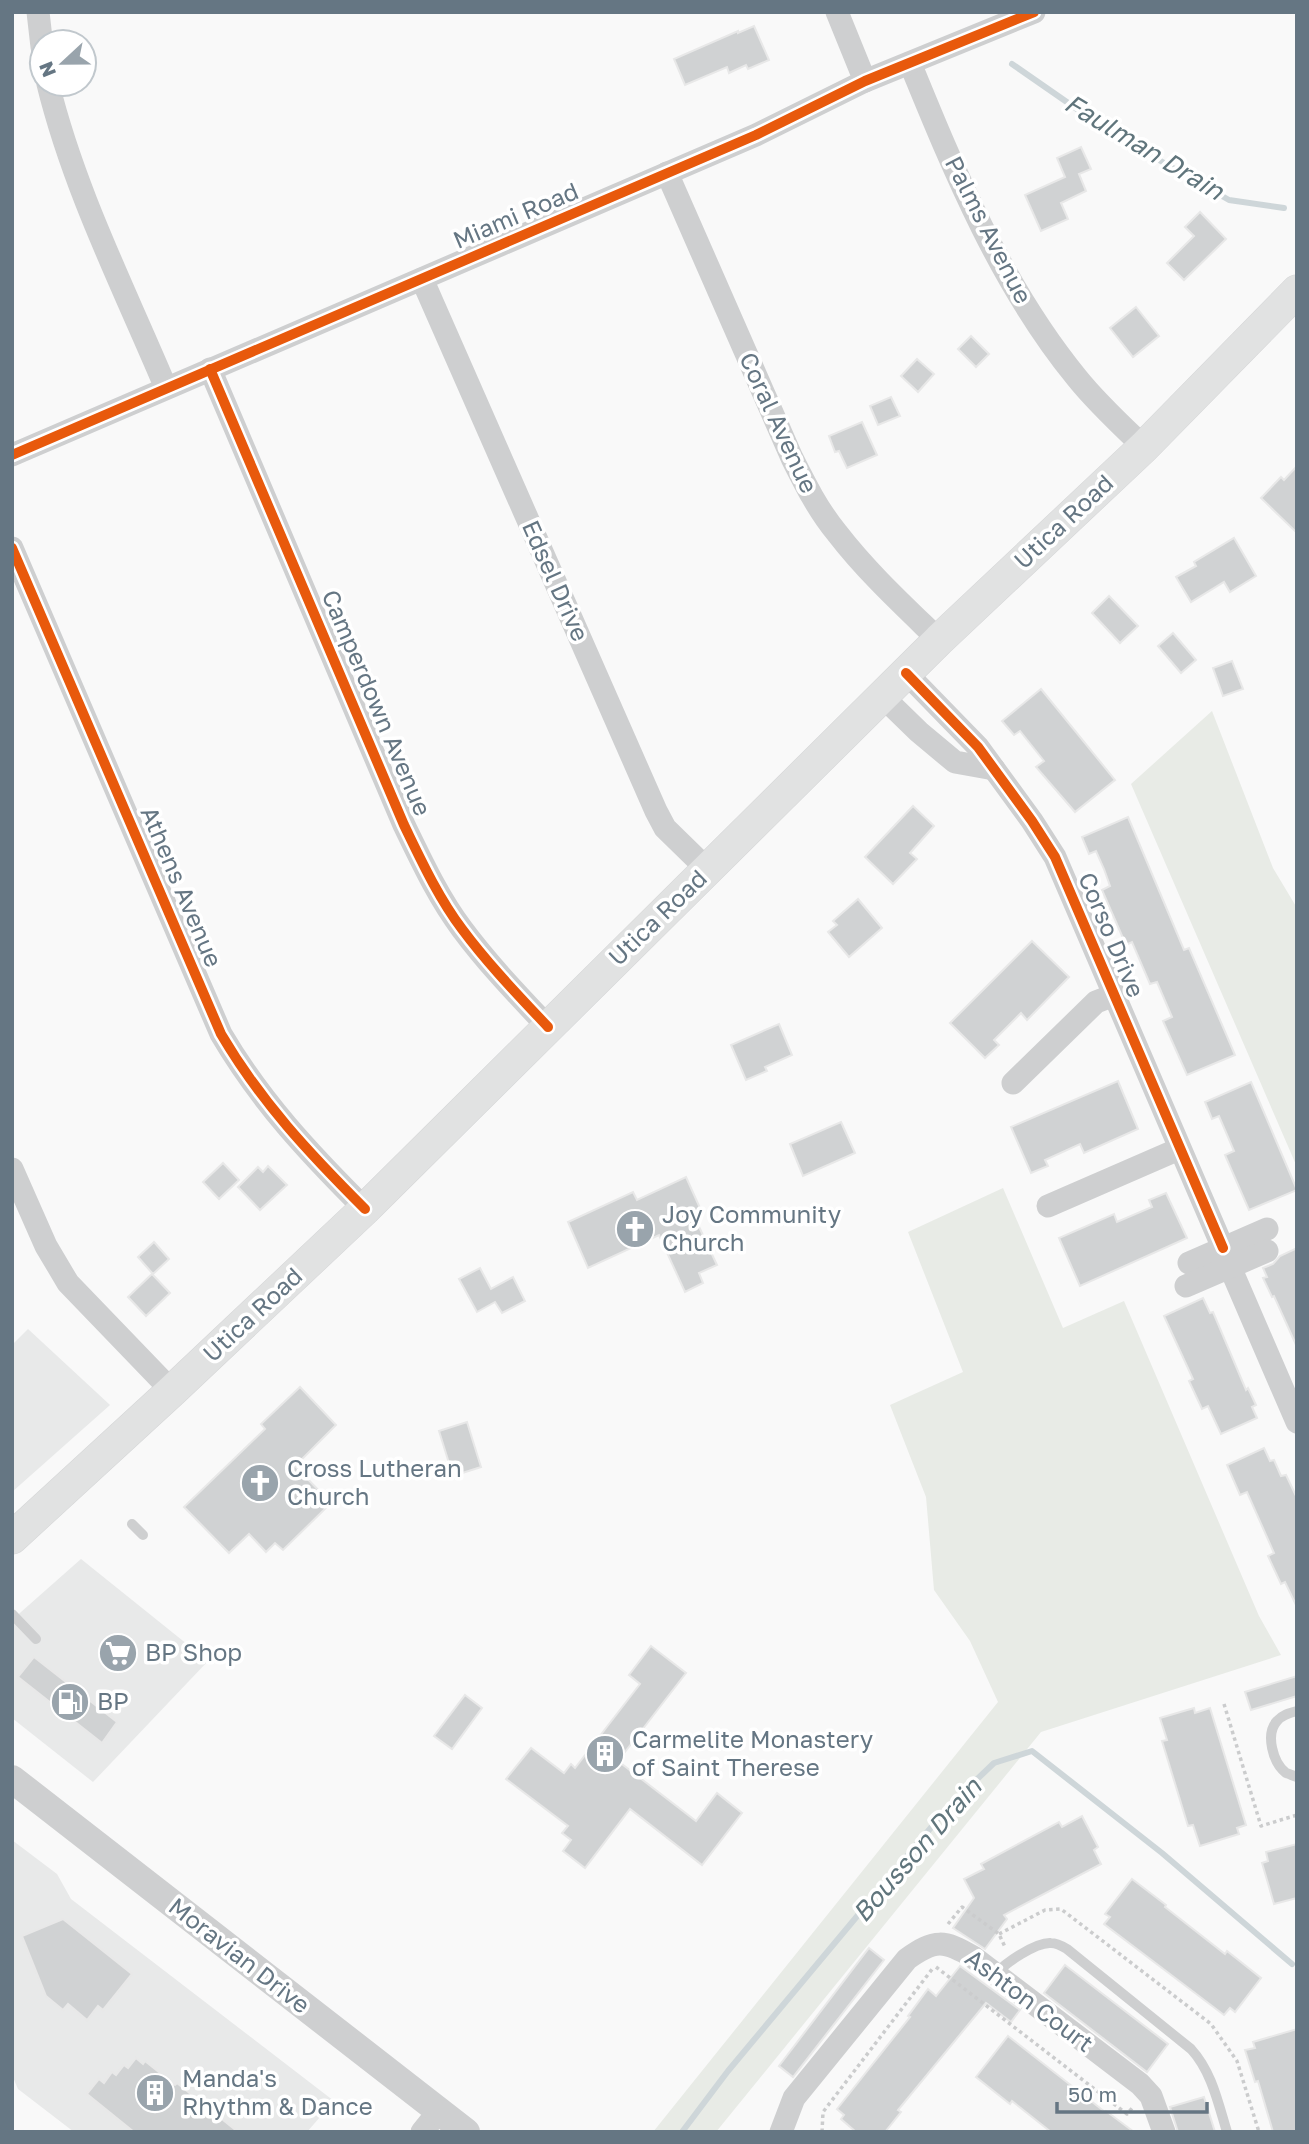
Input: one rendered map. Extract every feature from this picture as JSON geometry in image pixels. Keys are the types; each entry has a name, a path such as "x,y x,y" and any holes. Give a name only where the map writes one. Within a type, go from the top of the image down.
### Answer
{"main road":[{"name":"Utica Road","path":"12,1538 365,1209 939,640 1144,447 1297,291"}],"street":[{"path":"837,12 865,81"},
{"name":"Miami Road","path":"12,455 756,135 865,81 1034,12"},
{"name":"Palms Avenue","path":"910,63 991,247 1009,280 1077,379 1144,447"},
{"path":"51,98 60,134 75,173 166,388"},
{"name":"Coral Avenue","path":"667,173 811,496 836,533 939,640"},
{"name":"Edsel Drive","path":"422,279 656,811 665,828 708,870"},
{"name":"Camperdown Avenue","path":"210,369 404,825 431,881 461,928 548,1027"},
{"name":"Athens Avenue","path":"12,548 221,1034 244,1073 266,1102 306,1150 365,1209"},
{"name":"Corso Drive","path":"906,673 978,747 1055,857 1297,1422"},
{"path":"882,696 954,762 993,769"},
{"name":"Corso Drive","path":"1013,1083 1096,1002 1114,995"},
{"path":"1048,1206 1180,1149"},
{"path":"12,1169 46,1246 68,1283 172,1391"},
{"path":"1187,1274 1267,1240"},
{"name":"Moravian Drive","path":"12,1779 430,2121 466,2132"},
{"name":"Ashton Court","path":"781,2132 794,2098 907,1959 940,1942 973,1957 1140,2084 1151,2096 1164,2132"}],"lane":[{"path":"132,1524 143,1535"},
{"path":"12,1614 36,1639"},
{"path":"1297,1711 1284,1715 1275,1723 1271,1730 1271,1743 1277,1763 1286,1773 1297,1777"},
{"path":"996,1974 1011,1961 1049,1942 1067,1950 1191,2049 1202,2061 1227,2132"}],"path":[{"path":"1224,1704 1261,1826 1297,1815"},
{"path":"950,1945 947,1925 962,1907 999,1934 1007,1953"},
{"path":"999,1934 1045,1910 1061,1909 1211,2024 1237,2061 1259,2132"},
{"path":"822,2132 823,2112 935,1966 1127,2114 1138,2100"}],"shaded area":[{"path":"1212,711 1273,868 1297,908 1297,1167 1131,784"},
{"path":"1003,1188 1063,1328 1124,1301 1259,1616 1281,1655 1041,1732 716,2132 653,2132 998,1702 970,1641 934,1590 926,1497 890,1405 963,1372 908,1232"},
{"path":"28,1329 110,1405 12,1492 12,1345"},
{"path":"81,1559 208,1661 93,1782 12,1718 12,1620"},
{"path":"12,1840 57,1874 71,1899 334,2101 307,2132 74,2132 18,2089 12,2075"}],"building":[{"path":"754,26 769,60 748,69 746,65 729,73 727,67 685,85 674,59"},
{"path":"1081,147 1091,169 1079,174 1086,191 1061,203 1068,219 1041,231 1025,195 1065,177 1057,158"},
{"path":"1200,212 1226,239 1184,280 1167,263 1194,236 1185,227"},
{"path":"1136,307 1159,336 1133,357 1110,328"},
{"path":"971,336 989,354 976,367 958,349"},
{"path":"917,359 934,374 918,392 901,376"},
{"path":"891,397 900,416 878,425 870,406"},
{"path":"862,422 877,455 847,468 839,451 835,452 829,436"},
{"path":"1297,466 1297,533 1261,498 1281,477 1284,480"},
{"path":"1234,538 1256,576 1230,592 1224,582 1191,602 1176,577 1196,566 1194,562"},
{"path":"1109,596 1138,626 1120,643 1092,613"},
{"path":"1173,633 1196,660 1181,673 1158,646"},
{"path":"1232,661 1243,689 1223,696 1213,668"},
{"path":"1041,689 1115,780 1075,812 1036,767 1044,761 1020,731 1014,735 1002,721"},
{"path":"913,806 934,826 910,853 917,859 893,884 865,857"},
{"path":"1128,817 1184,950 1189,948 1235,1055 1187,1075 1163,1021 1172,1017 1157,982 1150,984 1132,942 1126,945 1102,890 1110,886 1104,869 1096,851 1089,854 1082,837"},
{"path":"858,899 882,928 849,957 828,932 837,925 833,921"},
{"path":"1032,941 1069,977 1027,1020 1021,1013 994,1040 999,1045 985,1058 950,1023"},
{"path":"779,1024 792,1055 765,1067 767,1071 746,1080 731,1045"},
{"path":"1118,1081 1138,1129 1084,1153 1080,1144 1045,1160 1048,1166 1031,1173 1011,1127"},
{"path":"1251,1082 1297,1190 1249,1210 1225,1155 1234,1151 1219,1116 1212,1119 1205,1102"},
{"path":"841,1122 855,1153 803,1176 790,1144"},
{"path":"223,1163 239,1180 219,1199 203,1182"},
{"path":"268,1166 287,1185 260,1210 238,1187 258,1167 263,1172"},
{"name":"Joy Community Church","path":"686,1177 700,1208 693,1214 717,1265 699,1273 703,1283 685,1292 659,1235 588,1268 568,1222 633,1192 637,1200"},
{"path":"1166,1193 1187,1238 1080,1286 1059,1238 1114,1214 1117,1222 1152,1207 1149,1200"},
{"path":"154,1242 169,1259 153,1274 138,1257"},
{"path":"1297,1248 1297,1347 1263,1278 1267,1277 1263,1268"},
{"path":"480,1268 491,1289 513,1277 525,1301 502,1313 495,1302 477,1312 459,1279"},
{"path":"152,1274 170,1293 146,1316 128,1297"},
{"path":"1203,1298 1210,1313 1213,1312 1246,1390 1248,1388 1256,1405 1252,1407 1257,1418 1221,1434 1208,1406 1202,1409 1189,1381 1193,1379 1164,1316"},
{"name":"Cross Lutheran Church","path":"300,1387 336,1425 295,1466 331,1503 283,1550 275,1543 266,1552 249,1534 229,1553 184,1507 265,1429 261,1424"},
{"path":"467,1422 481,1467 453,1476 439,1431"},
{"path":"1264,1448 1270,1461 1274,1460 1281,1476 1286,1475 1297,1498 1297,1607 1285,1582 1281,1584 1268,1556 1274,1553 1247,1492 1240,1495 1227,1465"},
{"name":"Carmelite Monastery of Saint Therese","path":"651,1646 686,1673 618,1761 696,1821 717,1793 742,1813 702,1865 630,1809 585,1868 563,1851 571,1840 562,1833 568,1826 506,1779 531,1748 564,1773 571,1764 575,1768 640,1684 629,1675"},
{"path":"34,1657 117,1722 102,1743 18,1677"},
{"path":"1297,1676 1297,1696 1251,1710 1245,1692"},
{"path":"465,1695 482,1708 452,1749 434,1736"},
{"path":"1194,1708 1195,1713 1210,1708 1246,1825 1237,1828 1239,1834 1200,1846 1193,1825 1188,1826 1162,1741 1167,1740 1160,1718"},
{"path":"1082,1816 1098,1847 1094,1850 1101,1864 1004,1915 1007,1919 985,1949 953,1928 974,1898 964,1879 984,1869 981,1864 1059,1822 1062,1827"},
{"path":"1297,1844 1297,1898 1274,1904 1262,1863 1268,1861 1266,1852"},
{"path":"1132,1879 1225,1954 1227,1951 1261,1978 1235,2012 1230,2008 1224,2015 1104,1924 1110,1917 1105,1914"},
{"path":"63,1919 132,1974 103,2010 98,2006 87,2020 68,2004 63,2010 46,1996 22,1936"},
{"path":"869,1948 884,1960 793,2077 779,2066"},
{"path":"1065,1965 1168,2044 1147,2072 1044,1993"},
{"path":"960,1966 1020,2010 1011,2022 986,2003 898,2110 901,2112 885,2132 856,2132 841,2119 844,2115 837,2109 910,2017 908,2016 928,1989 936,1996"},
{"path":"1297,2029 1297,2132 1273,2132 1258,2081 1255,2082 1245,2050 1255,2048 1253,2042"},
{"path":"1008,2036 1134,2132 1051,2132 1012,2101 1010,2104 976,2077"},
{"name":"Manda's Rhythm & Dance","path":"136,2058 143,2064 145,2061 175,2085 177,2083 238,2132 134,2132 87,2094 99,2079 104,2083 112,2072 116,2075 124,2065 128,2068"},
{"path":"1204,2097 1215,2132 1178,2132 1170,2107"}],"waterway":[{"name":"Faulman Drain","path":"1012,64 1110,132 1229,200 1284,208"},
{"name":"Bousson Drain","path":"682,2132 728,2071 949,1806 994,1763 1032,1751 1162,1853 1292,1964"}],"cycle path":[{"path":"12,455 756,135 865,81 1034,12"},
{"path":"210,369 423,865 453,917 472,942 548,1027"},
{"path":"12,548 221,1034 236,1059 287,1126 365,1209"},
{"path":"906,673 978,747 1055,857 1223,1248"}],"place":[{"name":"Joy Community Church","path":"635,1229"},
{"name":"Cross Lutheran Church","path":"260,1483"},
{"name":"BP Shop","path":"118,1653"},
{"name":"BP","path":"70,1702"},
{"name":"Carmelite Monastery of Saint Therese","path":"605,1754"},
{"name":"Manda's Rhythm & Dance","path":"155,2093"}]}
